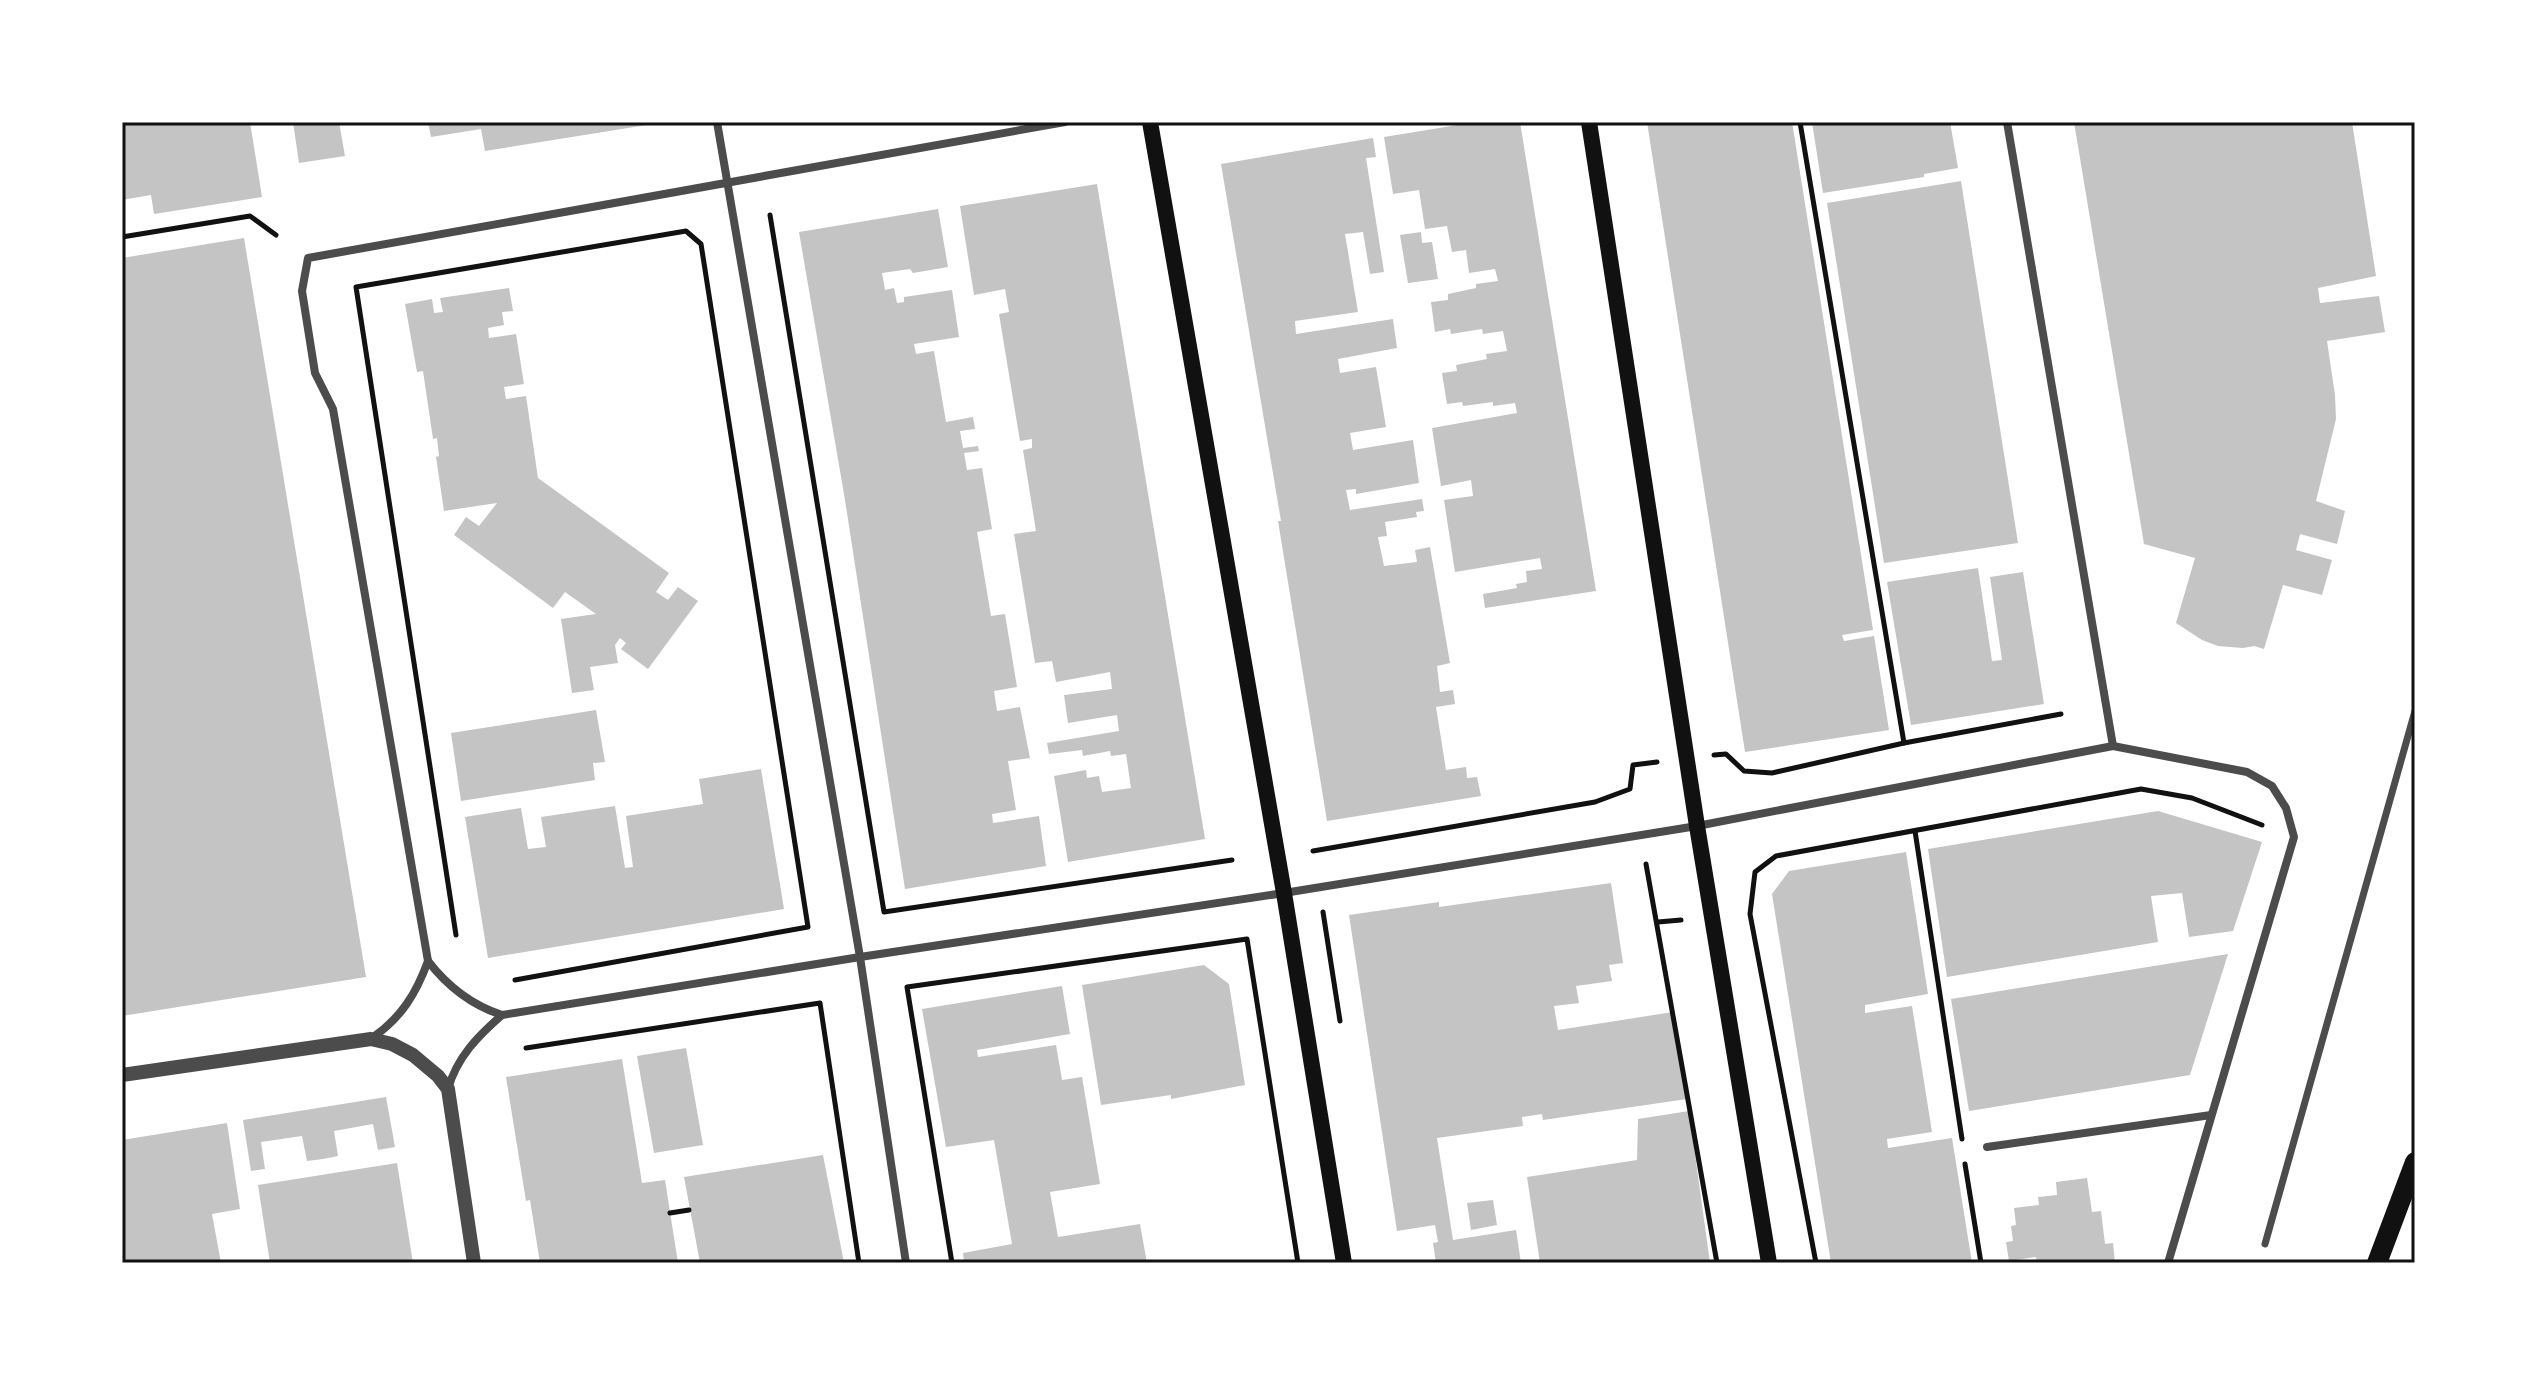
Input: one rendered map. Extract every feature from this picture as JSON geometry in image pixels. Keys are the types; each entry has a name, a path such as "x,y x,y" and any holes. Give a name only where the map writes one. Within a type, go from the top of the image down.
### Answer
{"main road":[{"path":"1150,122 1284,893 1344,1263"},
{"path":"1589,122 1697,826 1769,1263"},
{"path":"2377,1263 2415,1162"}],"street":[{"path":"717,122 860,957 906,1263"},
{"path":"371,1039 387,1028 407,1006 428,961 333,409 315,373 302,291 308,258 1065,122"},
{"path":"2007,122 2113,746"},
{"path":"2265,1244 2415,711"},
{"path":"428,961 461,994 485,1009 502,1015 1697,826 2113,746 2247,772 2272,786 2286,808 2294,837 2168,1263"},
{"path":"474,1263 448,1089 453,1071 468,1049 502,1015"},
{"path":"122,1075 371,1039 392,1044 413,1055 448,1089"},
{"path":"1987,1147 2211,1115"}],"path":[{"path":"1800,122 1904,743"},
{"path":"770,215 884,912 1232,860"},
{"path":"122,237 250,216 276,235"},
{"path":"456,935 356,287 686,231 701,244 808,927 515,980"},
{"path":"1726,754 1744,771 1772,773 1904,743 2061,714"},
{"path":"1313,851 1595,802 1630,789 1633,765"},
{"path":"1816,1263 1750,914 1755,872 1776,856 2141,789 2192,798 2262,824 2267,831"},
{"path":"1915,831 1963,1146"},
{"path":"1633,866 1648,864 1717,1263"},
{"path":"1323,908 1340,1022"},
{"path":"952,1263 907,987 1247,939 1298,1263"},
{"path":"526,1048 820,1003 859,1263"},
{"path":"1961,1133 1976,1130"},
{"path":"1965,1160 1981,1263"},
{"path":"1967,1173 1982,1170"},
{"path":"670,1213 689,1210"}],"building":[{"path":"250,122 262,197 154,214 151,195 122,200 122,123"},
{"path":"293,122 339,122 345,156 299,163"},
{"path":"428,122 653,124 485,151 481,129 431,137"},
{"path":"1476,122 1520,122 1596,591 1485,608 1483,594 1517,588 1516,584 1527,582 1526,571 1542,569 1540,558 1455,572 1444,500 1473,496 1471,480 1441,486 1432,428 1517,413 1515,403 1493,406 1493,402 1463,406 1462,402 1447,404 1442,373 1457,371 1456,365 1487,359 1486,354 1507,351 1503,331 1483,334 1482,329 1451,334 1450,329 1435,332 1431,302 1448,300 1448,294 1476,288 1476,284 1498,281 1495,269 1469,273 1466,250 1452,252 1447,226 1425,229 1419,190 1393,194 1384,137"},
{"path":"1647,122 1792,122 1873,630 1842,635 1844,641 1874,636 1889,730 1745,752"},
{"path":"1812,122 1950,122 1958,168 1924,174 1924,177 1823,193"},
{"path":"2074,122 2352,122 2376,276 2318,288 2320,303 2379,296 2385,332 2327,341 2336,419 2316,501 2345,511 2337,544 2300,534 2296,550 2332,560 2322,595 2283,585 2264,649 2218,646 2202,640 2176,623 2195,558 2144,544"},
{"path":"1373,138 1376,157 1366,158 1384,272 1370,274 1363,232 1345,234 1358,312 1295,321 1296,334 1393,319 1397,348 1338,359 1340,373 1376,367 1386,427 1350,433 1353,450 1413,440 1419,483 1356,494 1356,489 1346,490 1350,510 1422,499 1424,511 1416,512 1417,517 1385,522 1387,536 1378,537 1384,566 1417,562 1415,550 1430,547 1450,663 1437,666 1440,692 1453,690 1455,704 1436,707 1446,770 1466,767 1467,778 1477,777 1481,796 1327,821 1221,164"},
{"path":"1961,181 2018,543 1884,563 1827,203"},
{"path":"1097,184 1205,839 1068,862 1054,776 1086,770 1087,778 1099,776 1102,792 1131,788 1126,754 1111,756 1110,751 1083,756 1082,750 1049,754 1047,743 1119,731 1117,715 1068,723 1064,695 1112,689 1110,672 1056,682 1052,661 1035,663 1014,534 1036,531 1023,450 1032,448 1032,439 1020,441 999,314 1009,312 1005,289 974,295 960,206"},
{"path":"938,209 948,267 913,273 910,269 882,273 885,290 894,288 897,303 904,302 904,297 952,290 959,337 914,344 916,354 934,351 946,422 973,417 975,429 960,431 963,448 978,446 979,451 964,453 967,470 982,468 992,529 977,532 991,616 1005,614 1017,687 994,691 997,711 1020,707 1030,758 1008,761 1016,810 992,814 993,823 1039,816 1046,866 905,889 845,500 799,232"},
{"path":"1421,232 1422,243 1432,242 1438,279 1408,283 1400,235"},
{"path":"244,238 366,977 122,1016 122,258"},
{"path":"509,288 513,311 502,312 504,325 488,328 489,338 516,334 524,384 504,387 506,399 526,396 538,478 669,573 656,592 668,600 678,587 698,601 648,669 621,649 626,643 620,638 615,645 618,663 590,667 594,690 572,693 561,619 596,614 565,592 553,608 454,535 466,517 479,526 497,503 444,511 436,457 439,456 437,438 433,439 423,371 417,372 405,304 432,299 434,313 443,312 440,298"},
{"path":"1978,568 1992,661 2002,660 1990,577 2023,572 2044,704 1911,725 1887,582"},
{"path":"596,710 605,762 593,763 595,780 461,801 451,733"},
{"path":"761,769 784,909 488,958 465,817 521,808 528,849 546,847 541,817 615,806 625,868 633,867 626,816 703,804 699,779"},
{"path":"2158,811 2262,842 2233,931 2189,937 2182,893 2151,896 2158,942 1947,977 1928,849"},
{"path":"1906,852 1928,994 1865,1005 1865,1013 1912,1006 1932,1132 1887,1139 1888,1148 1952,1138 1972,1263 1831,1263 1772,894 1789,871"},
{"path":"1611,883 1623,963 1609,965 1612,981 1576,986 1579,1003 1554,1006 1558,1030 1673,1012 1687,1099 1543,1120 1542,1114 1522,1117 1523,1126 1437,1138 1453,1240 1516,1230 1521,1263 1436,1263 1433,1243 1438,1242 1435,1225 1397,1231 1349,915 1439,902 1439,907"},
{"path":"2228,954 2190,1075 1969,1111 1951,999"},
{"path":"1204,965 1229,984 1245,1085 1171,1099 1171,1095 1101,1105 1082,985"},
{"path":"1062,986 1070,1034 977,1050 978,1057 1056,1045 1062,1080 1082,1077 1100,1184 1050,1192 1058,1237 1140,1224 1147,1263 964,1263 963,1253 1012,1244 994,1140 946,1147 922,1009"},
{"path":"686,1048 703,1145 654,1153 637,1056"},
{"path":"622,1059 642,1183 665,1180 678,1263 540,1263 530,1200 526,1201 506,1077"},
{"path":"386,1097 395,1147 378,1150 373,1124 334,1131 338,1156 323,1159 307,1161 302,1136 261,1142 265,1169 251,1171 243,1120"},
{"path":"1689,1111 1710,1263 1540,1263 1527,1177 1637,1160 1638,1119"},
{"path":"227,1123 240,1209 212,1214 221,1263 122,1263 122,1140"},
{"path":"823,1155 844,1263 700,1263 684,1177"},
{"path":"397,1163 413,1263 270,1263 258,1185"},
{"path":"2087,1178 2092,1212 2101,1211 2105,1244 2113,1243 2115,1263 2037,1263 2036,1257 2009,1261 2006,1242 2013,1241 2011,1226 2016,1225 2014,1208 2039,1205 2038,1197 2057,1195 2056,1182"},
{"path":"1493,1200 1497,1225 1471,1230 1467,1203"}]}
